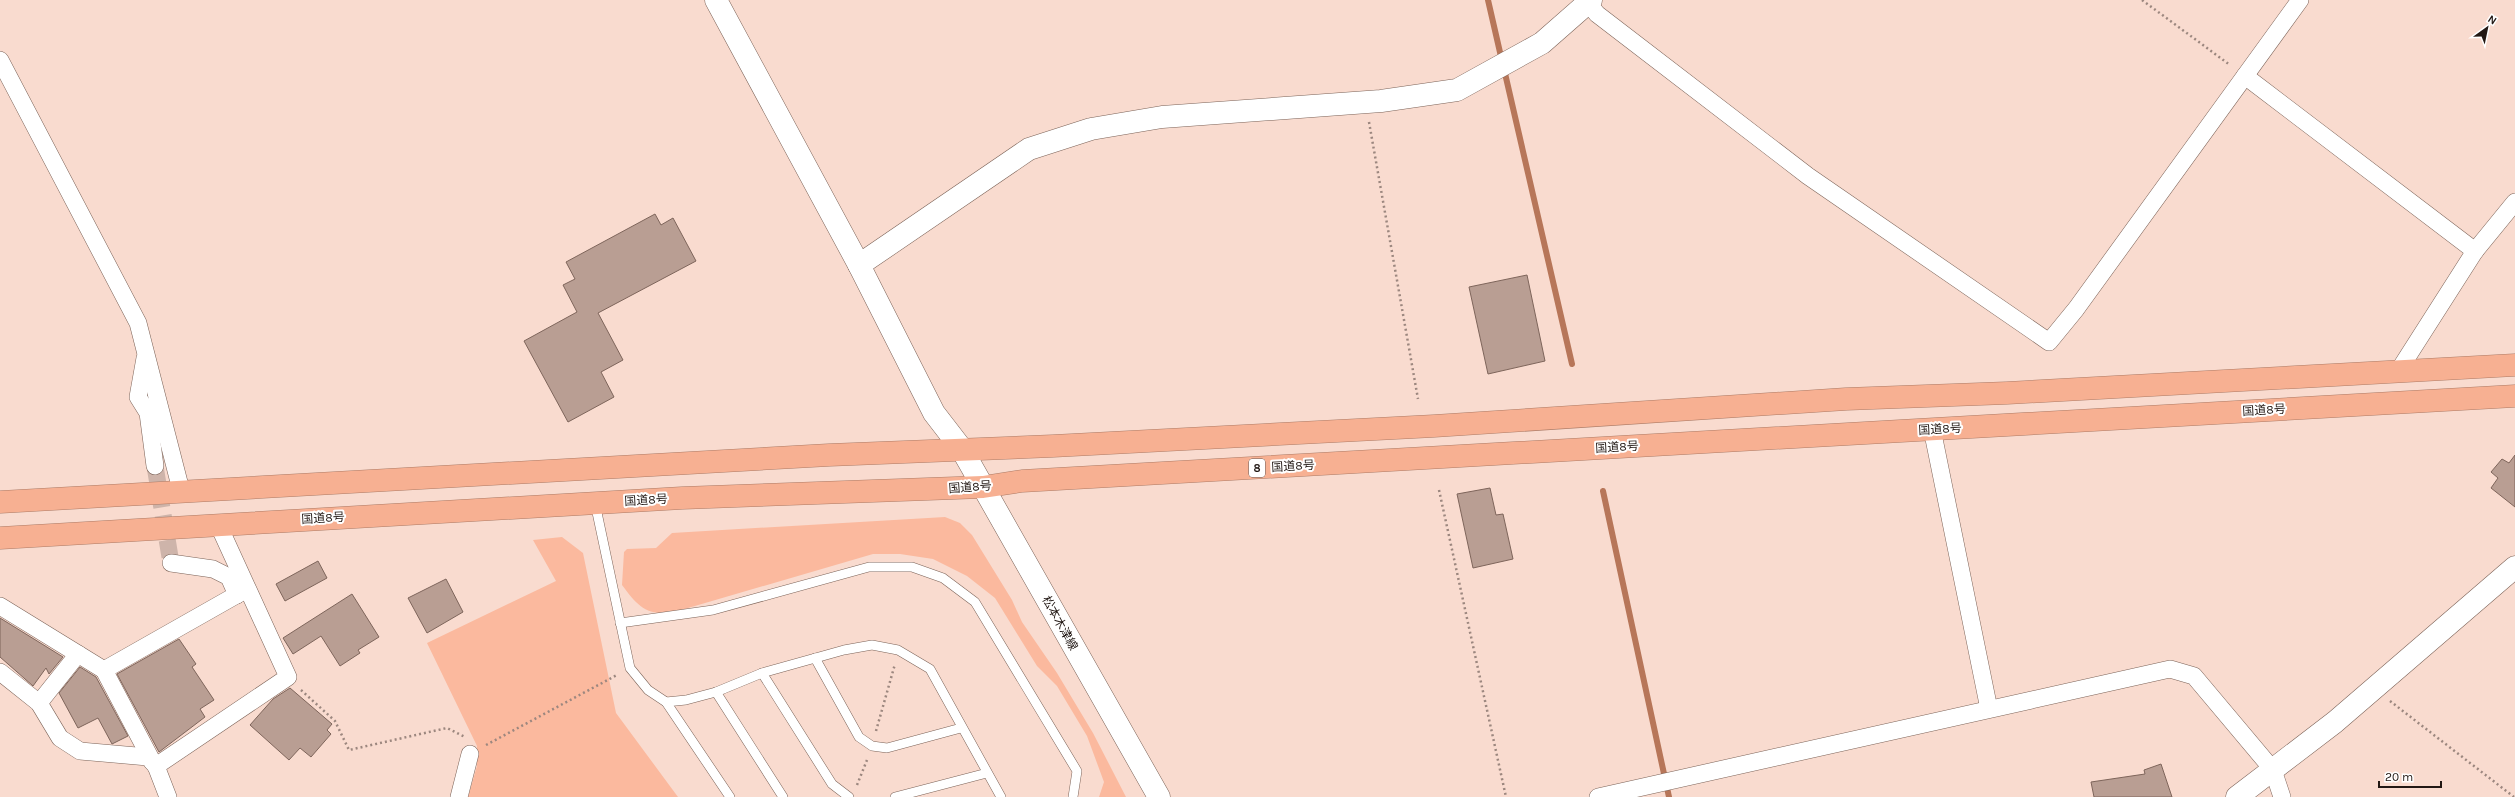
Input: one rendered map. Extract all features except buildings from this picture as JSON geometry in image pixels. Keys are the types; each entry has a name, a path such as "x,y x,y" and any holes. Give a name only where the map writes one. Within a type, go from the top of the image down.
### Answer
{"highway":[{"path":"0,502 181,490 961,448 1053,446 1426,427 1846,399 2007,393 2399,370 2515,365"},
{"name":"国道8号","path":"0,538 595,503 983,487 1030,481 2515,396"}],"street":[{"name":"松本木津線","path":"716,0 859,265 934,413 961,448 1159,797"},
{"path":"859,265 1029,149 1091,129 1162,117 1365,102 1457,90 1542,43 1590,2 1597,14 1808,176 2050,342 2076,310 2300,0"},
{"path":"0,60 138,323 181,490"},
{"path":"2245,76 2475,251"},
{"path":"2399,370 2475,251 2515,202"},
{"path":"146,353 138,397 148,413 155,466"},
{"path":"1932,429 1990,709"},
{"path":"154,764 288,676 242,592 218,524"},
{"path":"171,563 213,569 229,577 242,592"},
{"path":"2237,797 2335,722 2515,567"},
{"path":"104,670 242,592"},
{"path":"0,606 104,670 154,764 168,797"},
{"path":"39,703 78,654"},
{"path":"1598,797 1652,783 2170,669 2194,676 2273,770 2282,797"},
{"path":"0,672 39,703 60,738 80,751 148,757 154,764"},
{"path":"459,797 477,750"}],"lane":[{"path":"595,503 630,668 648,690 666,702 730,797"},
{"path":"620,623 712,610 869,567 912,567 943,578 975,602 1077,771 1073,797"},
{"path":"666,702 686,700 716,692 762,673 815,658 872,645 898,650 930,669 1001,797"},
{"path":"815,658 859,737 872,746 887,748 962,728"},
{"path":"762,673 832,784 849,797"},
{"path":"716,692 783,797"},
{"path":"895,797 987,773"}],"path":[{"path":"2142,0 2245,76"},
{"path":"1365,102 1418,399"},
{"path":"1439,490 1506,797"},
{"path":"856,790 872,746 898,650"},
{"path":"288,676 335,720 349,750 447,728 477,750 630,668"},
{"path":"2373,689 2514,797"}],"shaded area":[{"path":"945,517 960,523 972,535 1012,600 1022,622 1057,673 1093,733 1126,797 1099,797 1104,782 1087,736 1057,686 1037,666 995,598 967,576 933,559 900,554 873,554 671,613 654,612 642,607 632,598 622,585 624,552 627,549 656,548 672,533"},
{"path":"562,537 583,553 616,713 678,797 468,797 477,766 477,746 427,643 556,581 533,540"}],"waterway":[{"path":"1488,0 1502,61"},
{"path":"1504,69 1572,364"},
{"path":"1603,491 1669,797"}],"tunnel":[{"path":"155,466 171,563"}]}
